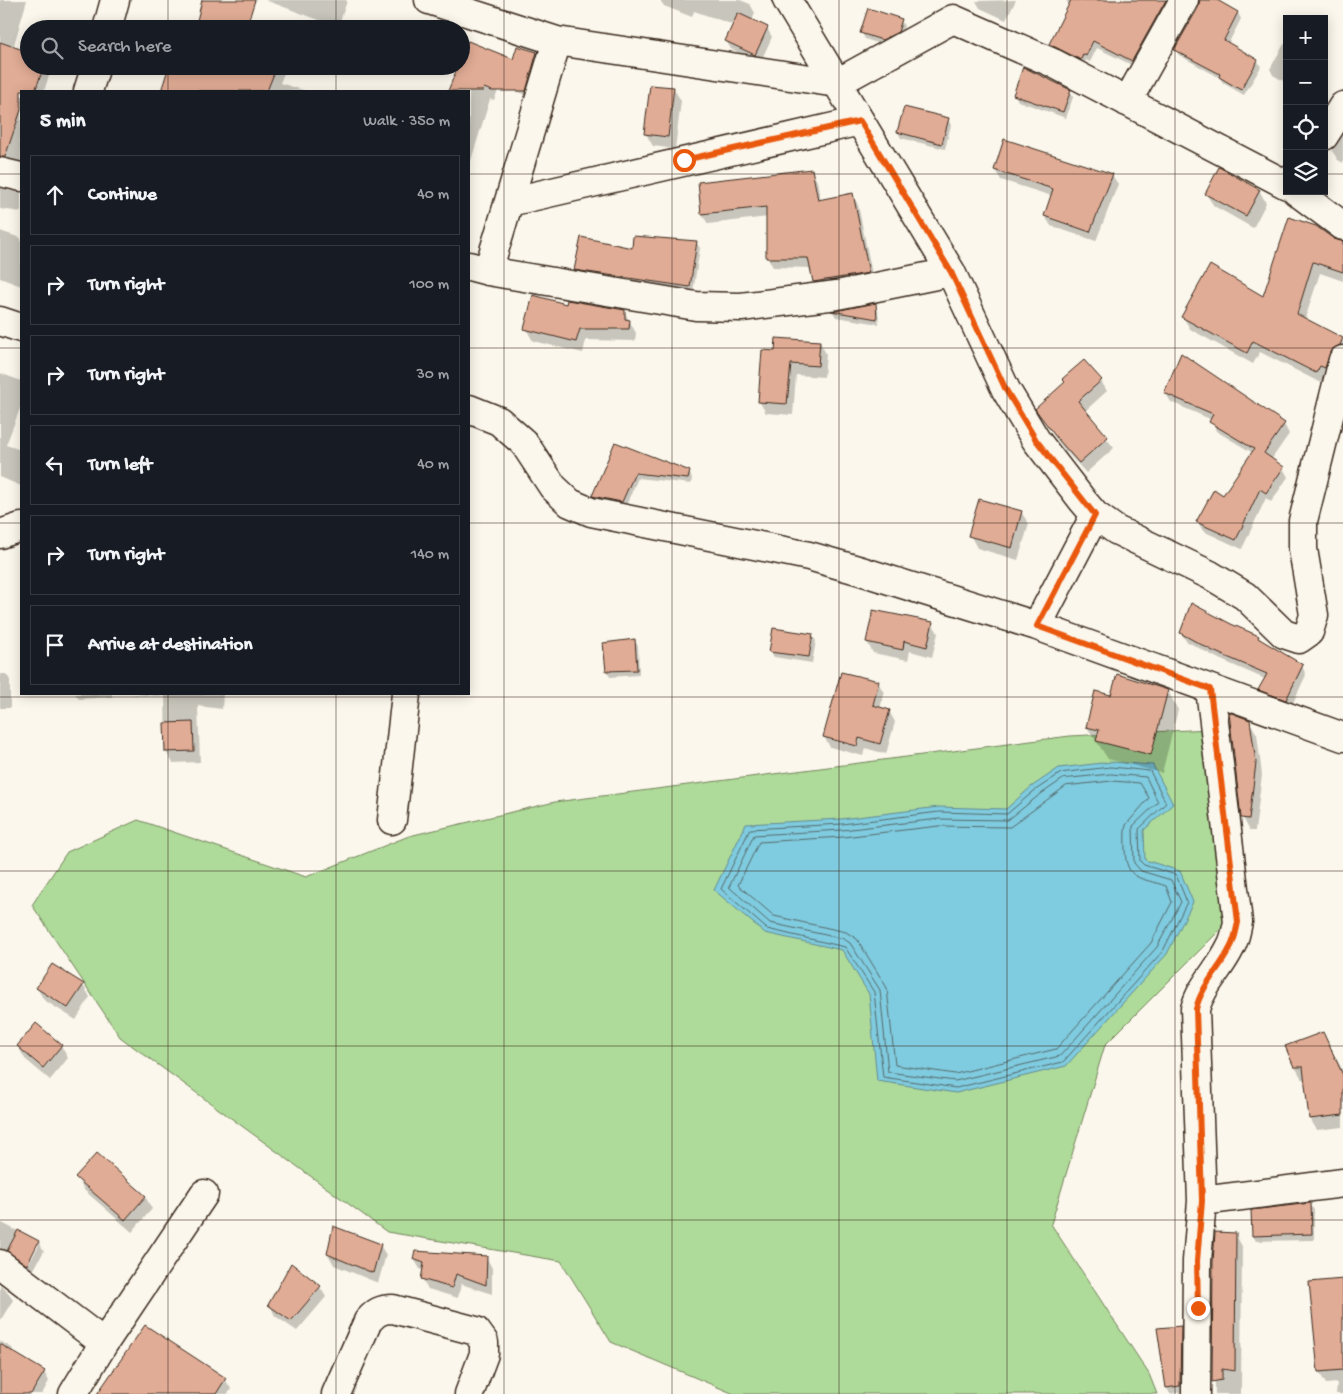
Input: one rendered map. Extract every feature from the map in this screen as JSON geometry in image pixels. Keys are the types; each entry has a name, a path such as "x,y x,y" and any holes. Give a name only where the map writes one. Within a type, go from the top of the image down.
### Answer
{"street":[{"path":"109,20 115,0"},
{"path":"429,0 557,41 837,83 958,10 1053,63 1283,183"},
{"path":"786,0 951,272 1006,390 1036,440 1095,515 1116,530 1210,575 1245,596 1284,634 1299,639 1309,632 1314,615 1303,549 1303,522 1343,360"},
{"path":"1127,102 1184,0"},
{"path":"557,41 509,202 478,269 696,306 741,307 837,295 951,272"},
{"path":"88,90 93,75"},
{"path":"1328,130 1343,106"},
{"path":"509,202 860,121"},
{"path":"0,172 20,177"},
{"path":"1301,195 1343,226"},
{"path":"0,321 20,328"},
{"path":"470,409 498,421 524,443 553,488 570,503 591,512 809,556 1037,626 1343,737"},
{"path":"1037,626 1095,515"},
{"path":"0,534 20,527"},
{"path":"1196,1394 1197,1261 1202,1201 1196,1009 1197,1002 1209,980 1230,948 1238,922 1210,689"},
{"path":"392,820 406,695"},
{"path":"1202,1201 1343,1182"},
{"path":"73,1394 104,1343 204,1194"},
{"path":"0,1264 104,1343"},
{"path":"336,1394 368,1321 375,1312 383,1309 393,1309 476,1331 484,1342 484,1354 469,1394"}],"green space":[{"path":"1210,729 1235,915 1105,1045 1051,1224 1149,1374 1157,1394 734,1394 611,1342 561,1261 387,1232 120,1037 32,905 67,852 138,820 306,877 409,836 555,802 1070,736"}],"water":[{"path":"1111,762 1153,765 1173,804 1144,830 1145,860 1180,871 1193,902 1167,954 1066,1066 956,1093 877,1081 869,994 842,950 765,933 714,890 746,824 841,819 939,807 1006,809 1031,787 1059,768"}],"building":[{"path":"202,0 255,0 249,20 197,20"},
{"path":"1071,0 1166,0 1132,61 1093,41 1086,56 1083,54 1081,60 1049,44"},
{"path":"1200,0 1217,0 1238,12 1224,40 1258,60 1241,90 1219,77 1220,74 1174,50 1198,8"},
{"path":"868,8 902,19 898,32 882,40 860,33"},
{"path":"738,13 768,27 755,55 725,41"},
{"path":"0,42 20,49 20,75 41,75 35,90 20,90 20,113 5,157 0,157"},
{"path":"470,42 513,59 517,46 537,52 526,91 492,91 484,88 483,91 448,90 454,75 470,75"},
{"path":"1023,67 1071,90 1063,112 1013,95"},
{"path":"166,75 273,75 267,90 161,90"},
{"path":"650,85 674,87 668,137 644,134"},
{"path":"904,107 949,118 942,144 897,132"},
{"path":"1004,139 1113,174 1090,232 1044,216 1053,189 994,170"},
{"path":"1219,167 1260,190 1246,216 1205,194"},
{"path":"812,169 818,200 853,193 869,273 813,282 808,258 766,258 766,207 701,214 698,182"},
{"path":"1289,217 1316,226 1334,239 1343,241 1343,272 1313,262 1297,314 1343,338 1340,345 1331,350 1325,368 1320,366 1316,373 1253,341 1247,353 1181,317 1210,265 1263,296"},
{"path":"633,236 697,241 690,287 574,270 581,237 632,248"},
{"path":"533,295 566,304 567,300 625,310 625,319 630,320 629,329 580,329 576,342 524,329"},
{"path":"876,303 877,319 831,311 840,310"},
{"path":"776,338 820,341 818,366 791,364 787,404 758,402 762,350 775,351"},
{"path":"1181,353 1285,423 1264,453 1284,467 1266,493 1260,489 1236,540 1196,522 1214,489 1223,495 1254,449 1209,422 1213,414 1164,393"},
{"path":"1084,360 1102,380 1078,401 1108,437 1079,463 1035,409 1065,382 1062,379"},
{"path":"615,442 690,471 688,479 635,473 622,502 592,496"},
{"path":"979,499 1022,511 1012,548 968,536"},
{"path":"1191,603 1259,636 1258,638 1303,665 1286,700 1258,690 1267,674 1213,651 1180,633"},
{"path":"873,610 933,622 927,647 904,641 903,650 866,642"},
{"path":"773,628 813,634 809,657 769,652"},
{"path":"635,639 637,670 606,671 603,643"},
{"path":"841,672 879,681 873,705 890,710 880,744 859,738 857,746 823,737"},
{"path":"1117,674 1168,690 1151,755 1096,741 1099,730 1086,727 1095,691 1111,695"},
{"path":"1229,712 1250,720 1256,763 1249,819 1241,818"},
{"path":"193,722 194,751 165,752 164,723"},
{"path":"52,964 84,984 68,1008 36,988"},
{"path":"36,1023 62,1045 43,1068 17,1046"},
{"path":"1323,1032 1343,1075 1343,1115 1309,1119 1303,1067 1294,1067 1285,1046"},
{"path":"97,1153 146,1196 125,1220 75,1177"},
{"path":"1311,1203 1312,1234 1252,1236 1251,1210"},
{"path":"333,1226 381,1244 373,1273 327,1254"},
{"path":"18,1230 39,1241 27,1265 7,1251"},
{"path":"1215,1232 1236,1233 1235,1371 1222,1369 1222,1380 1212,1382 1213,1262"},
{"path":"415,1251 487,1256 486,1285 456,1274 452,1288 421,1279 424,1263 413,1259"},
{"path":"291,1263 321,1286 291,1321 268,1305"},
{"path":"1343,1279 1343,1370 1318,1372 1309,1282"},
{"path":"145,1325 226,1378 216,1394 97,1394"},
{"path":"1181,1326 1180,1386 1166,1388 1157,1328"},
{"path":"0,1344 45,1371 31,1394 0,1394"}],"route":[{"path":"684,160 860,121 951,272 1006,390 1036,440 1095,515 1037,626 1210,689 1238,922 1230,948 1209,980 1197,1002 1196,1009 1202,1201 1197,1261 1198,1308"}]}
